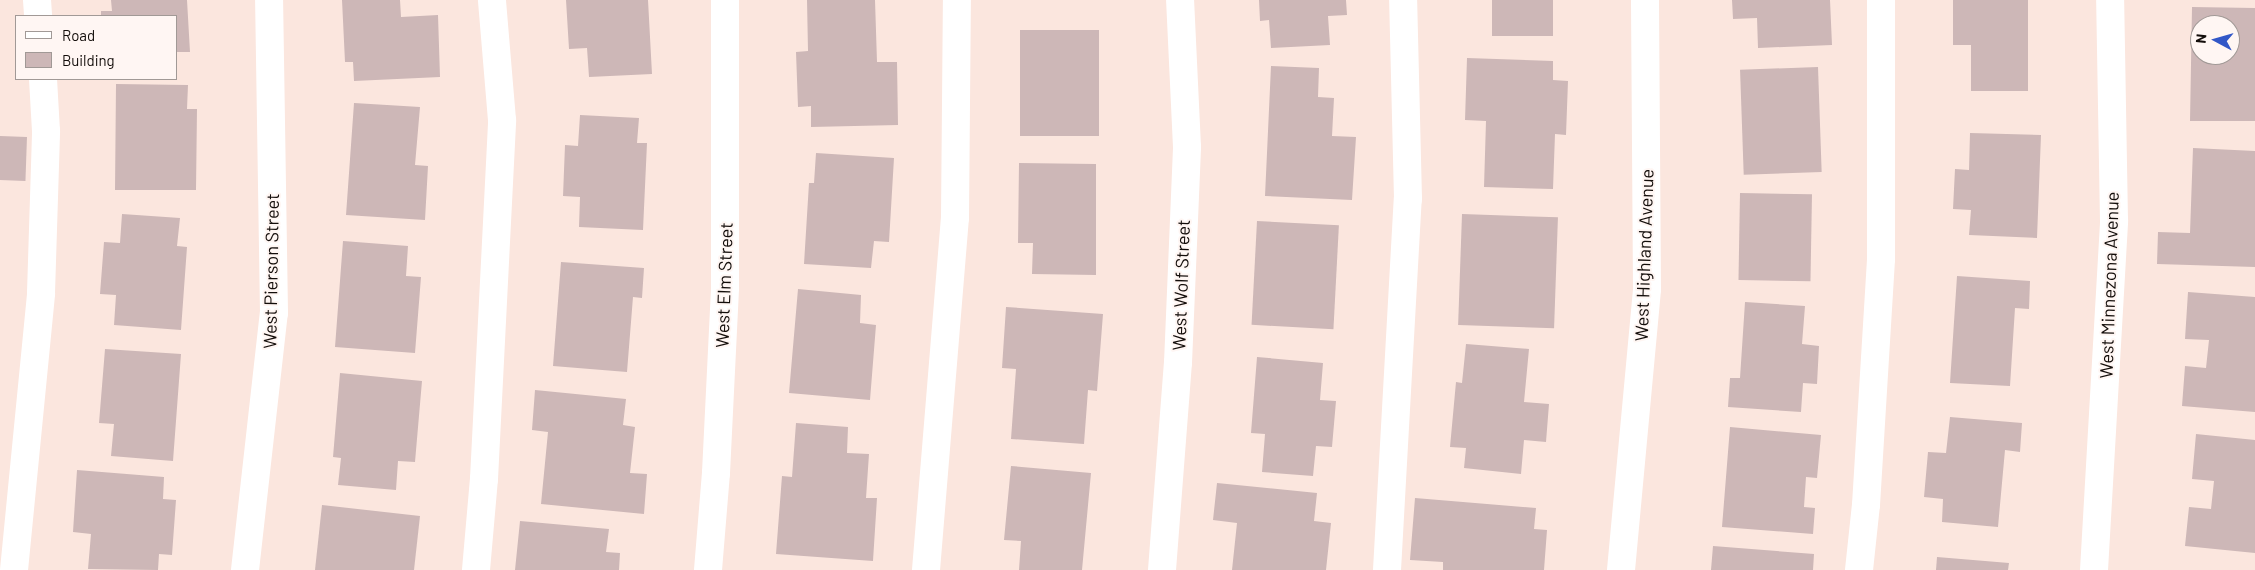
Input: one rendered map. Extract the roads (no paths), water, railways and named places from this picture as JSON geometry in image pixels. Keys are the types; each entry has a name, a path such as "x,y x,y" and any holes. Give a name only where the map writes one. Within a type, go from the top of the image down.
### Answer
{"street":[{"path":"37,0 38,15"},
{"name":"West Pierson Street","path":"245,570 274,313 269,0"},
{"path":"476,570 484,479 502,120 492,0"},
{"name":"West Elm Street","path":"708,570 716,473 725,287 725,0"},
{"path":"926,570 955,218 957,0"},
{"name":"West Wolf Street","path":"1162,570 1178,363 1187,147 1180,0"},
{"path":"1387,570 1408,198 1403,0"},
{"name":"West Highland Avenue","path":"1621,570 1647,290 1645,0"},
{"path":"1859,570 1866,506 1881,259 1881,0"},
{"name":"West Minnezona Avenue","path":"2094,570 2114,221 2110,0"},
{"path":"14,570 41,293 46,131 42,80"}]}
